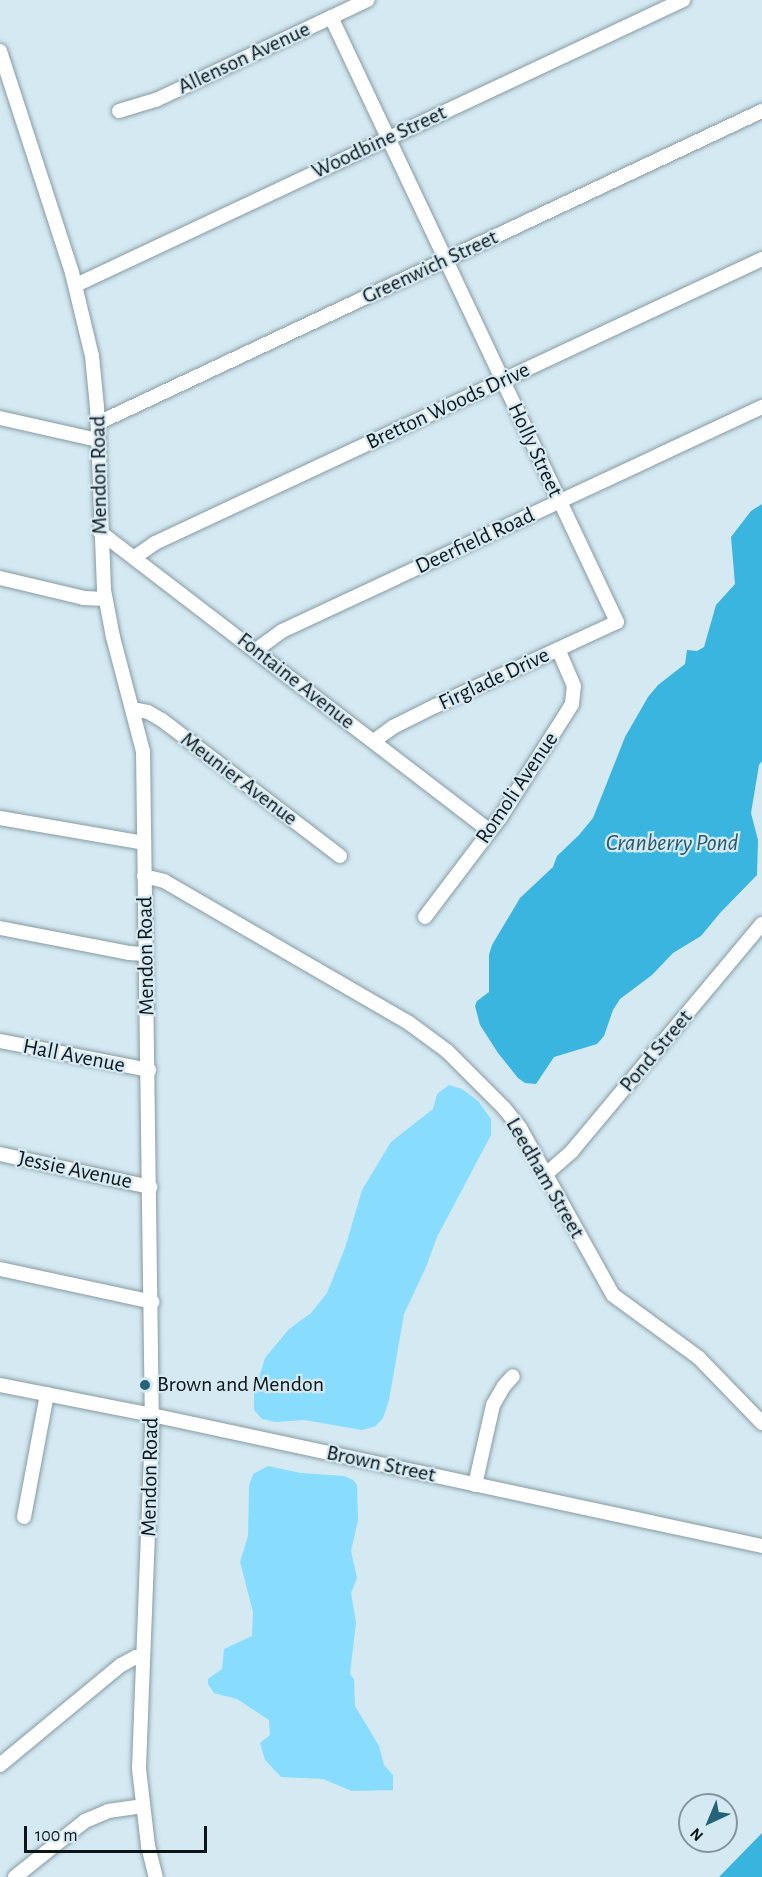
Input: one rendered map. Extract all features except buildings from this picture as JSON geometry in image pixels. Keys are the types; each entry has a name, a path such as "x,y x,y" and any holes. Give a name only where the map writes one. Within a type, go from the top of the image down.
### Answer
{"street":[{"name":"Allenson Avenue","path":"118,111 156,100 368,0"},
{"name":"Woodbine Street","path":"76,285 683,0"},
{"name":"Holly Street","path":"331,17 616,622"},
{"name":"Mendon Road","path":"0,51 76,285 94,366 98,423 100,532 105,599 142,752 149,1070 152,1415 140,1729 142,1806 148,1846 156,1877"},
{"name":"Greenwich Street","path":"98,423 762,111"},
{"name":"Bretton Woods Drive","path":"135,557 155,543 762,259"},
{"name":"Deerfield Road","path":"256,650 282,631 762,407"},
{"path":"0,418 98,440"},
{"name":"Fontaine Avenue","path":"100,532 490,831"},
{"path":"0,578 80,598 105,599"},
{"name":"Firglade Drive","path":"374,741 398,724 616,622"},
{"name":"Romoli Avenue","path":"425,917 490,831 574,700 572,681 558,649"},
{"name":"Meunier Avenue","path":"133,709 148,712 162,720 340,856"},
{"path":"0,818 144,843"},
{"name":"Leedham Street","path":"144,876 164,881 429,1036 513,1118 613,1295 699,1358 762,1422"},
{"name":"Pond Street","path":"546,1174 572,1151 762,924"},
{"path":"0,928 129,953 145,954"},
{"name":"Hall Avenue","path":"0,1041 149,1070"},
{"name":"Jessie Avenue","path":"0,1154 150,1186"},
{"path":"0,1269 152,1302"},
{"path":"475,1485 493,1405 513,1376"},
{"name":"Brown Street","path":"0,1385 152,1415 762,1546"},
{"path":"24,1517 47,1395"},
{"path":"0,1765 121,1665 142,1657"},
{"path":"15,1877 85,1821 108,1811 142,1806"}],"shaded area":[{"path":"449,1085 462,1089 478,1101 491,1119 491,1135 437,1237 404,1314 389,1400 383,1418 376,1426 362,1430 304,1420 276,1422 262,1419 254,1410 254,1394 265,1358 289,1329 311,1313 327,1293 345,1248 362,1190 391,1142 433,1109 437,1094"},
{"path":"268,1466 301,1473 344,1476 353,1480 357,1485 358,1520 351,1551 357,1578 351,1593 356,1622 350,1674 354,1679 355,1706 379,1746 384,1765 393,1775 393,1790 352,1791 323,1779 281,1777 265,1760 260,1743 270,1735 269,1720 237,1699 214,1693 208,1684 208,1679 222,1669 224,1649 252,1636 253,1612 240,1562 248,1536 249,1486 253,1474"},
{"path":"762,1833 762,1877 719,1877"}],"water":[{"name":"Cranberry Pond","path":"762,504 762,761 759,765 751,813 758,840 757,875 701,936 673,953 652,975 620,999 613,1010 604,1036 597,1044 554,1057 536,1084 525,1083 518,1078 498,1053 480,1025 475,1006 477,1001 489,992 489,955 492,945 520,898 553,867 557,856 593,818 625,737 648,697 658,685 685,664 687,650 697,651 704,647 716,605 735,584 731,537 751,511"}],"place":[{"name":"Brown and Mendon","path":"145,1385"}]}
